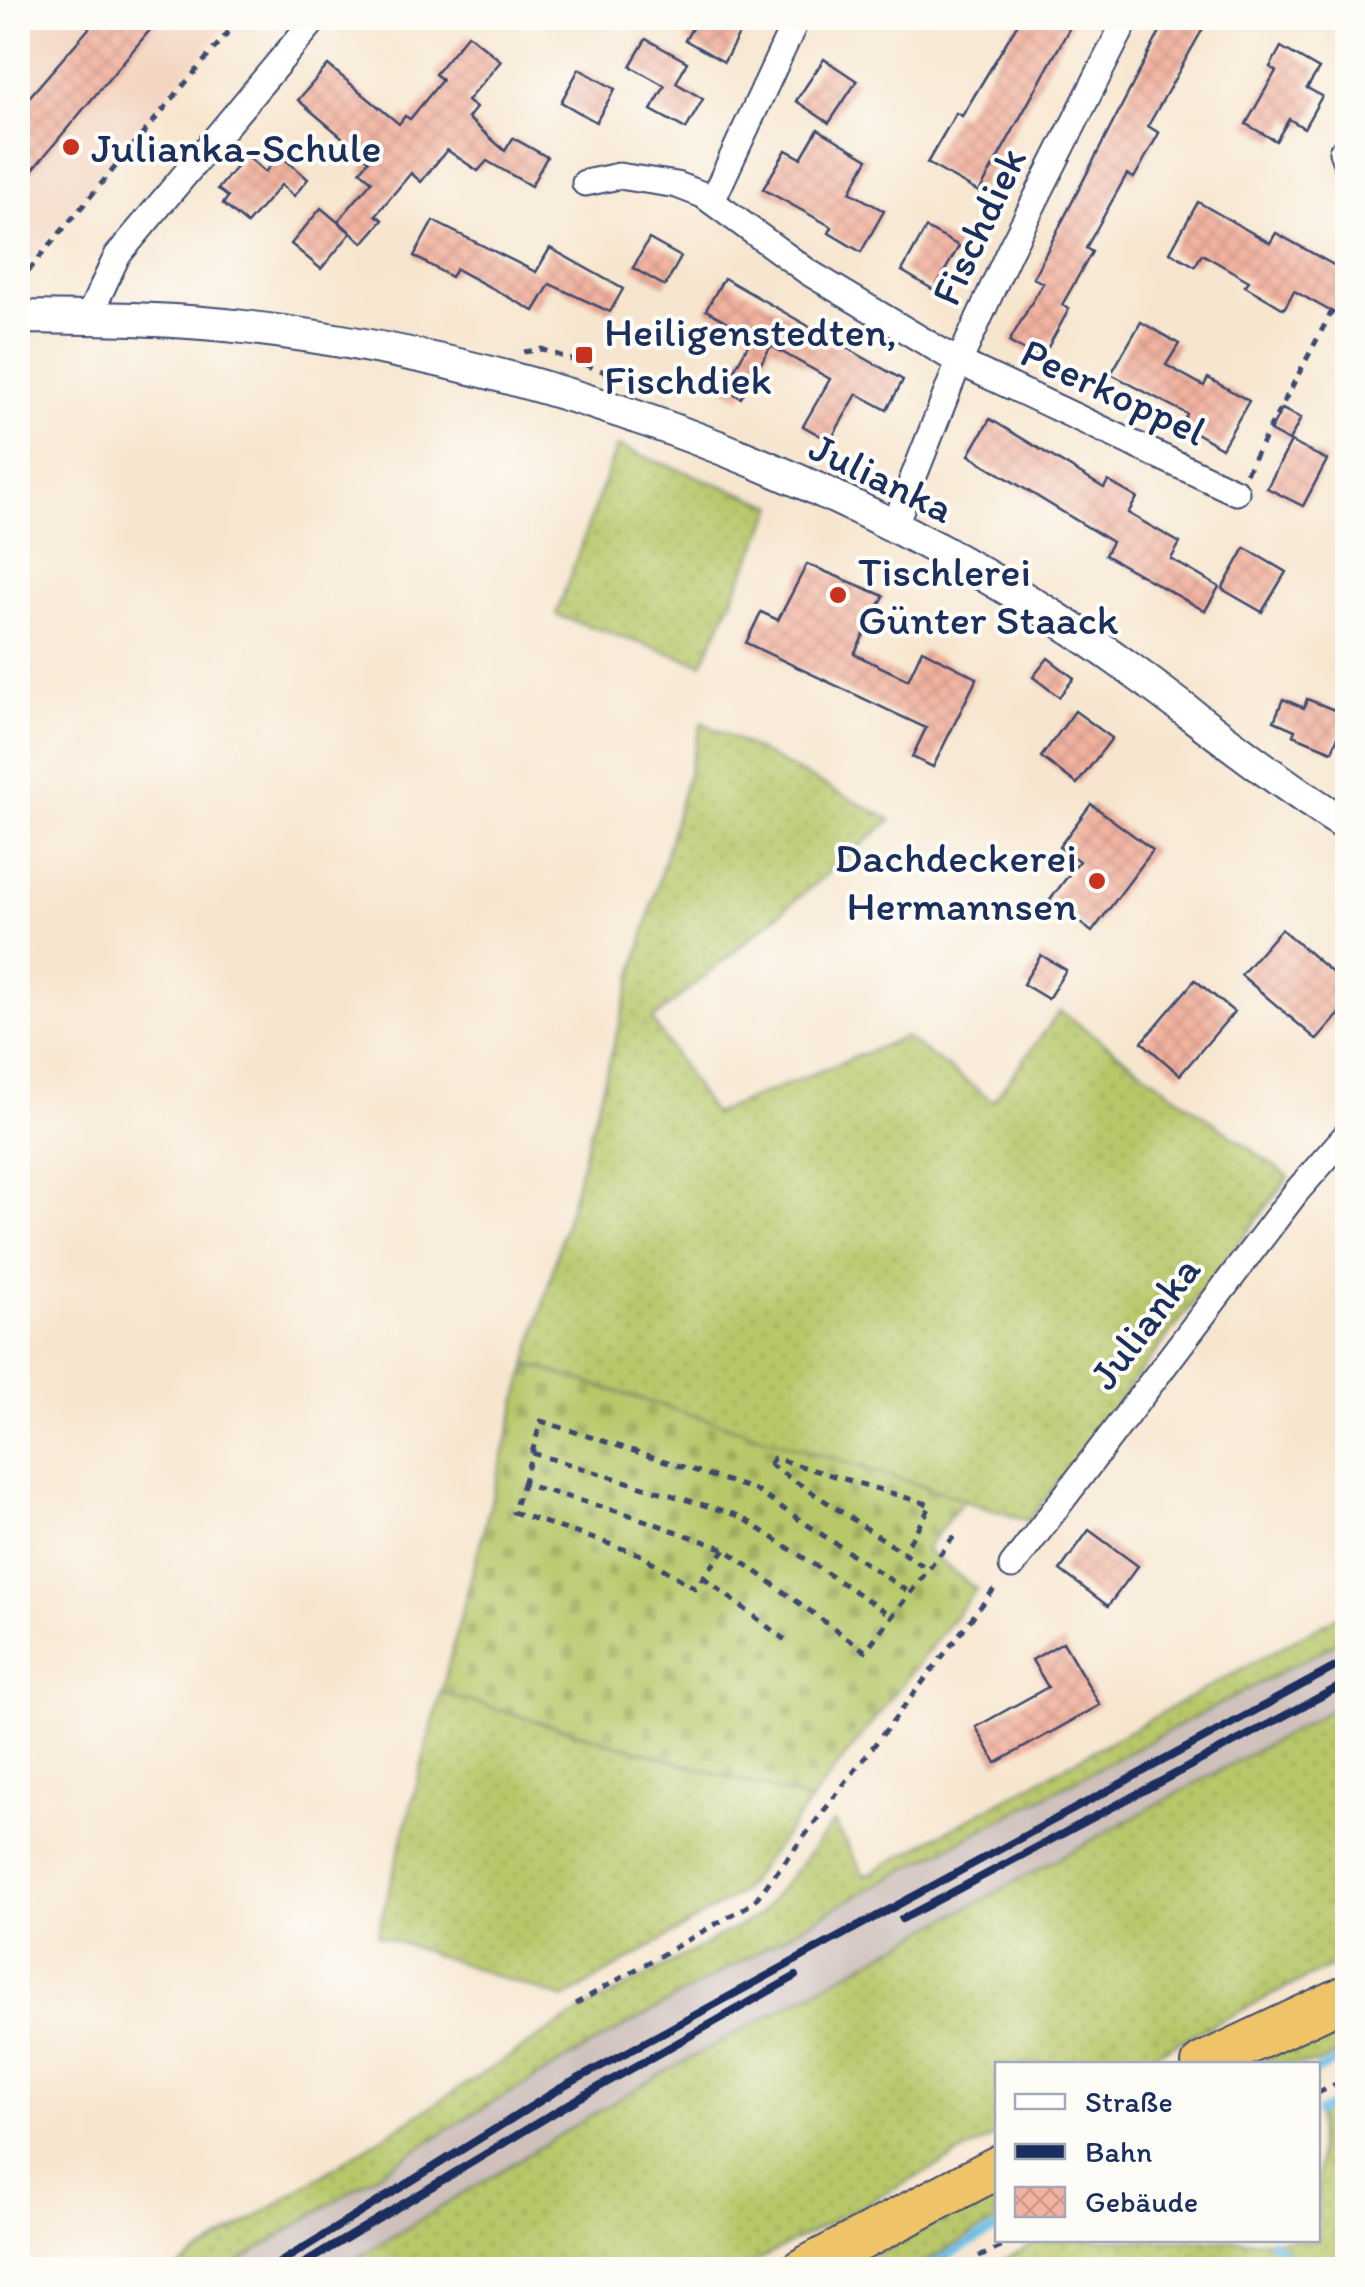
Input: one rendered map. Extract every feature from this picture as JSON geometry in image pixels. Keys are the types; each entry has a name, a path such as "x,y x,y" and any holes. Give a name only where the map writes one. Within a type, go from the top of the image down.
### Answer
{"highway":[{"path":"1207,2062 1348,1996"},
{"path":"802,2270 995,2169"}],"street":[{"path":"88,318 117,256 316,18"},
{"path":"712,201 797,18"},
{"name":"Fischdiek","path":"894,530 959,362 1044,178 1127,18"},
{"name":"Peerkoppel","path":"585,183 618,176 663,182 712,201 808,272 959,362 1236,492"},
{"name":"Julianka","path":"18,317 178,320 343,342 555,392 733,454 894,530 1058,620 1294,792 1348,826"},
{"name":"Julianka","path":"1012,1566 1297,1190 1348,1134"}],"path":[{"path":"18,283 240,18"},
{"path":"1236,492 1348,281"},
{"path":"725,1549 694,1588 639,1554 513,1512 541,1422 739,1484 910,1593"},
{"path":"532,1453 740,1516 892,1616"},
{"path":"903,1553 931,1505 774,1458 769,1464 928,1570"},
{"path":"522,1484 645,1520 725,1549 865,1652 959,1530"},
{"path":"575,2004 753,1903 1012,1566"},
{"path":"703,1577 785,1640"},
{"path":"1320,2091 1348,2078"},
{"path":"970,2270 978,2258 1012,2242"}],"shaded area":[{"name":"Julianka-Schule","path":"18,18 232,18 18,276"},
{"path":"1347,1637 1347,1701 645,2083 339,2269 227,2270 468,2117 612,2034 858,1895"}],"green space":[{"path":"617,446 775,506 702,664 556,615"},
{"path":"702,722 891,820 652,1020 713,1114 905,1037 993,1101 1060,1011 1289,1177 1028,1521 527,1364"},
{"path":"527,1364 964,1499 925,1550 976,1589 811,1801 441,1693"},
{"path":"1347,1611 1347,1637 858,1895 468,2117 227,2269 175,2269 575,2015 759,1915 834,1822 865,1876"},
{"path":"441,1693 811,1801 740,1893 564,1999 377,1935"},
{"path":"1347,1701 1347,1958 1138,2062 995,2062 995,2136 741,2269 339,2269 645,2083"},
{"path":"1347,2020 1347,2050 1320,2063 1260,2062"},
{"path":"1347,2099 1347,2269 1304,2269 1278,2242 1320,2242 1320,2115"},
{"path":"995,2193 995,2222 913,2269 847,2270"},
{"path":"1037,2242 1268,2242 1295,2269 987,2269"}],"building":[{"path":"98,18 160,18 29,174 18,164 18,110"},
{"path":"698,18 710,18 739,34 724,62 685,40"},
{"path":"1021,18 1075,18 979,192 927,163 956,113 962,116"},
{"path":"1167,18 1209,18 1148,126 1159,133 1134,178 1127,174 1086,248 1092,252 1062,305 1069,309 1041,360 1009,342 1043,283 1033,278"},
{"path":"468,34 501,61 467,101 476,108 468,118 505,151 513,138 547,157 531,186 487,161 478,171 447,150 421,182 411,173 376,215 383,220 363,243 338,221 372,181 360,171 369,160 298,100 328,65 399,124 405,116 410,119 442,80 435,74"},
{"path":"646,39 687,62 676,83 703,99 686,129 651,110 665,86 630,66"},
{"path":"1281,47 1319,69 1307,88 1322,96 1304,128 1289,119 1276,141 1246,124 1276,71 1270,67"},
{"path":"824,59 857,81 829,123 796,101"},
{"path":"579,69 615,89 596,122 561,102"},
{"path":"818,129 868,159 850,192 884,211 861,252 829,233 832,227 763,189 786,150 801,158"},
{"path":"246,155 265,172 280,155 308,179 294,196 281,185 247,224 223,204 228,197 218,189"},
{"path":"1198,202 1270,243 1276,233 1348,273 1348,321 1294,291 1284,309 1245,286 1249,281 1202,254 1195,266 1170,252"},
{"path":"321,208 351,233 321,269 291,244"},
{"path":"433,221 536,272 550,248 623,289 610,312 550,284 534,311 456,269 451,277 414,256"},
{"path":"926,228 959,246 934,290 902,271"},
{"path":"649,239 681,257 665,286 633,268"},
{"path":"724,278 903,380 887,410 857,394 830,441 803,426 830,379 771,346 741,398 724,388 753,336 706,310"},
{"path":"1141,322 1179,344 1166,365 1204,386 1208,378 1249,401 1222,448 1182,425 1187,414 1111,374"},
{"path":"1282,409 1301,418 1289,441 1270,431"},
{"path":"990,419 1104,488 1108,481 1137,498 1128,513 1180,543 1171,559 1219,587 1205,611 1105,555 1112,542 969,455"},
{"path":"1291,442 1327,460 1303,506 1267,488"},
{"path":"1245,548 1286,572 1262,612 1222,589"},
{"path":"807,564 884,596 854,654 908,680 922,650 977,678 933,767 912,757 926,728 746,643 761,612 778,620"},
{"path":"1048,658 1074,678 1059,697 1033,677"},
{"path":"1283,699 1304,708 1307,699 1347,715 1332,751 1293,735 1295,730 1274,721"},
{"path":"1075,711 1112,738 1077,784 1041,757"},
{"name":"Dachdeckerei Hermannsen","path":"1091,804 1153,850 1092,932 1050,900 1079,861 1059,847"},
{"path":"1281,929 1348,986 1348,1004 1317,1040 1241,975"},
{"path":"1041,955 1066,970 1048,999 1023,984"},
{"path":"1195,980 1234,1012 1180,1075 1142,1042"},
{"path":"1089,1530 1138,1566 1108,1606 1060,1570"},
{"path":"1063,1642 1100,1705 996,1763 976,1727 1048,1687 1032,1660"}],"waterway":[{"path":"1320,2070 1348,2057"},
{"path":"1320,2112 1348,2096"},
{"path":"922,2270 995,2230"},
{"path":"1273,2242 1299,2270"}],"railway":[{"path":"268,2270 561,2088 1348,1660"},
{"path":"902,1919 1348,1682"},
{"path":"300,2266 567,2105 796,1976"}],"place":[{"name":"Julianka-Schule","path":"71,147"},
{"name":"Heiligenstedten, Fischdiek","path":"584,355"},
{"name":"Tischlerei Günter Staack","path":"838,595"},
{"name":"Dachdeckerei Hermannsen","path":"1097,881"}]}
